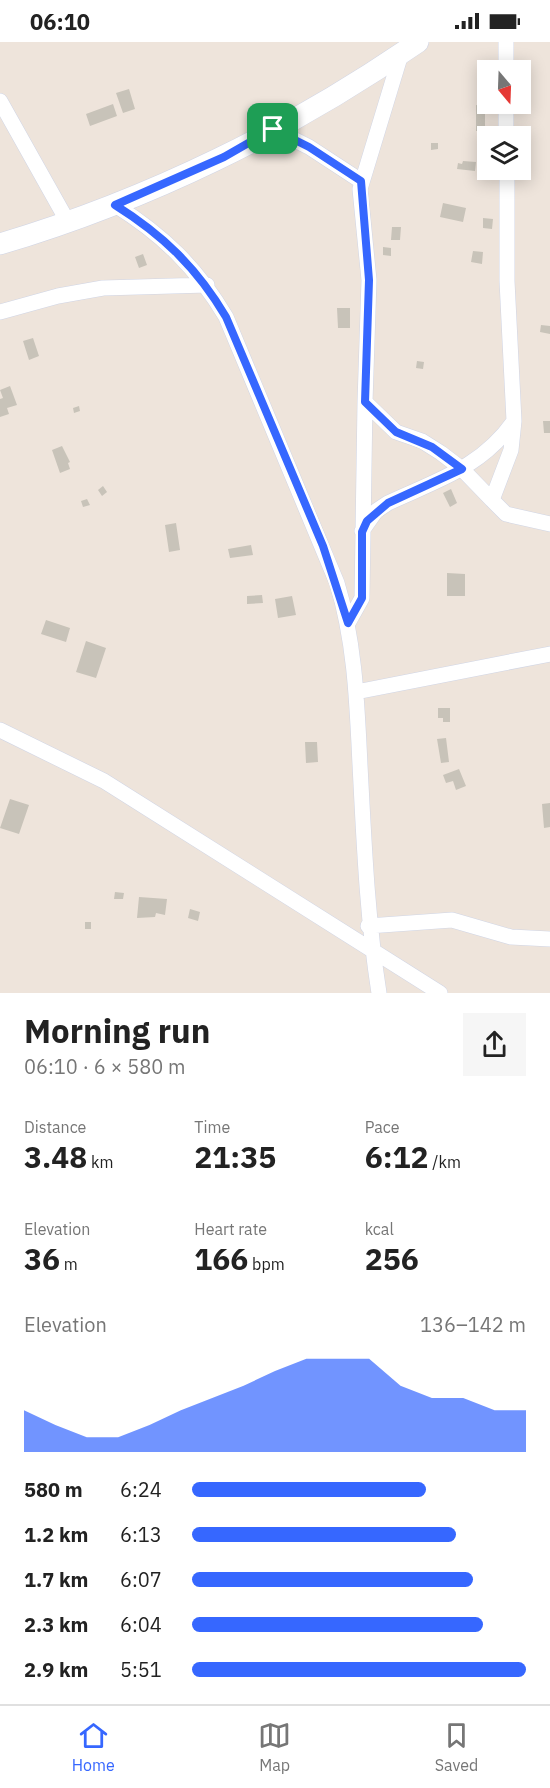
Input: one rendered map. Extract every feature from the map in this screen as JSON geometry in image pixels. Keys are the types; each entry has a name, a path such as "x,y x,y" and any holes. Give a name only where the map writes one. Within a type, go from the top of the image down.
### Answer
{"street":[{"path":"506,42 506,60"},
{"path":"0,244 69,224 224,157 360,80 409,48"},
{"path":"348,623 362,598 369,280 361,181 409,48"},
{"path":"0,101 69,224"},
{"path":"273,129 309,147 361,181"},
{"path":"492,500 511,450 514,421 507,281 507,180"},
{"path":"115,205 166,241 207,285 226,317 292,470 337,583 348,623 356,692 369,926 379,993"},
{"path":"0,312 57,296 103,288 207,285"},
{"path":"365,402 396,432 432,447 462,469 506,514 550,524"},
{"path":"362,532 376,511 388,503 462,469 489,452 514,421"},
{"path":"356,692 550,654"},
{"path":"0,730 104,781 440,993"},
{"path":"369,926 452,920 511,937 550,939"}],"building":[{"path":"129,89 135,109 123,113 116,93"},
{"path":"113,104 117,116 90,126 86,114"},
{"path":"476,105 477,114 485,114 485,126 477,126 476,131"},
{"path":"431,143 438,143 438,149 431,150"},
{"path":"463,161 476,162 475,171 457,169 458,163 462,164"},
{"path":"443,203 466,208 463,222 440,217"},
{"path":"483,218 493,219 492,229 483,228"},
{"path":"392,227 401,227 400,240 391,240"},
{"path":"383,247 391,248 391,256 383,255"},
{"path":"473,251 483,252 482,264 471,262"},
{"path":"143,254 147,265 139,268 135,257"},
{"path":"337,308 350,308 350,328 338,328"},
{"path":"541,325 550,326 550,334 540,332"},
{"path":"33,338 39,356 29,360 23,341"},
{"path":"417,361 424,362 423,369 416,368"},
{"path":"10,386 17,405 7,408 9,414 0,417 0,399 3,398 0,390"},
{"path":"79,406 80,411 74,413 73,408"},
{"path":"543,421 550,421 550,433 544,433"},
{"path":"62,446 70,462 68,463 70,469 60,473 52,450"},
{"path":"103,486 107,492 102,496 98,490"},
{"path":"451,489 457,503 450,507 443,493"},
{"path":"87,499 90,505 83,507 81,501"},
{"path":"176,523 180,550 169,552 165,525"},
{"path":"251,545 253,555 230,558 228,549"},
{"path":"447,573 465,574 465,596 447,596"},
{"path":"262,595 263,603 247,604 247,596"},
{"path":"292,596 296,615 278,618 275,599"},
{"path":"46,620 70,628 66,642 41,634"},
{"path":"86,641 106,648 96,678 76,672"},
{"path":"438,708 450,708 450,722 443,722 443,718 438,718"},
{"path":"446,738 449,762 441,763 437,739"},
{"path":"305,742 317,742 318,762 306,763"},
{"path":"459,769 466,786 456,790 453,781 446,783 443,775"},
{"path":"10,799 29,805 19,834 0,828"},
{"path":"550,803 550,827 544,828 542,804"},
{"path":"115,892 124,893 123,899 114,899"},
{"path":"139,897 167,899 165,915 156,913 155,917 137,918"},
{"path":"190,909 200,912 198,921 188,918"},
{"path":"85,922 91,922 91,929 85,929"}],"route":[{"path":"273,129 309,147 361,181 360,197 369,280 365,402 396,432 422,441 462,469 388,503 367,521 362,532 362,598 348,623 337,583 323,546 226,317 207,285 182,256 161,236 115,205 224,157 273,129"}]}
